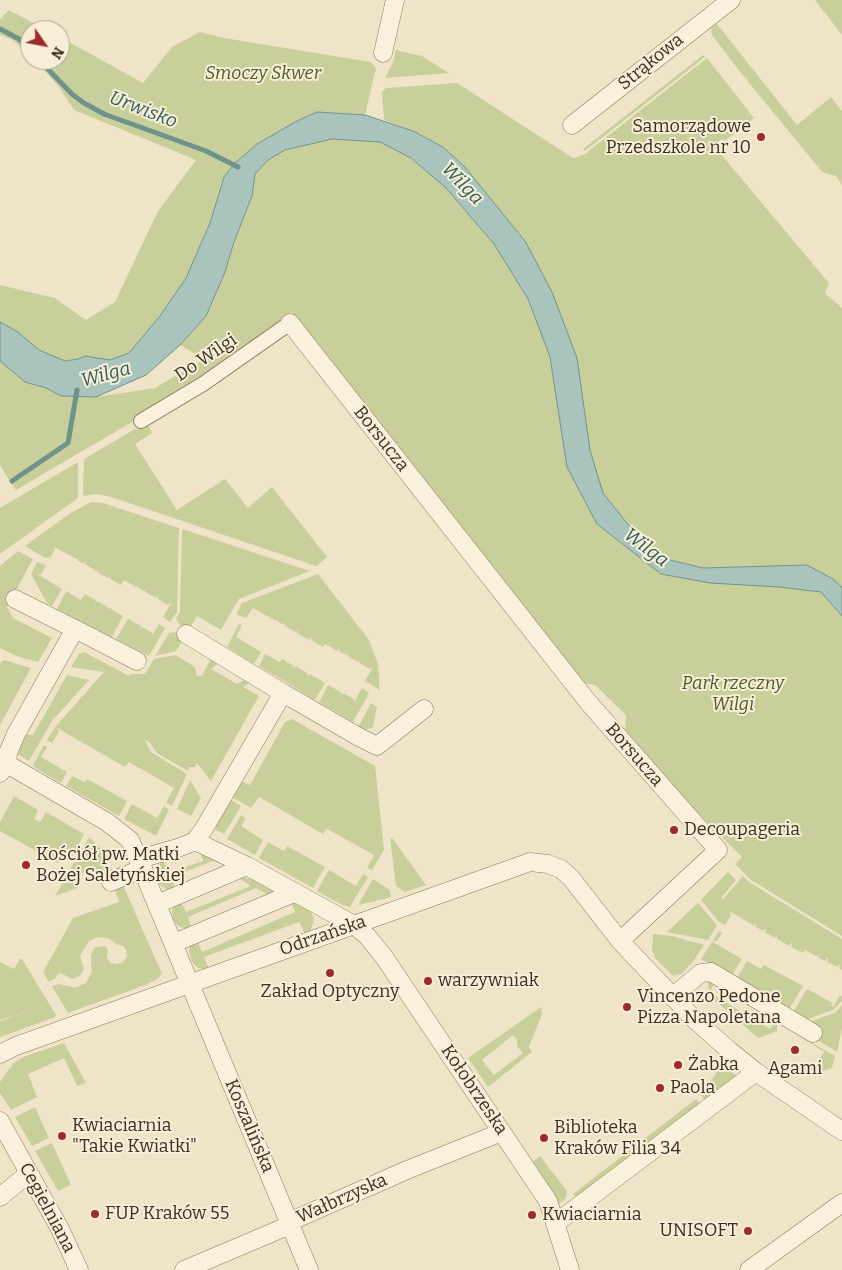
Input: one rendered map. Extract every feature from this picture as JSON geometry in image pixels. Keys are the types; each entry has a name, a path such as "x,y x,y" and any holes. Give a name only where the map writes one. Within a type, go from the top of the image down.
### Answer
{"street":[{"path":"383,53 395,0"},
{"name":"Strąkowa","path":"572,125 731,0"},
{"name":"Do Wilgi","path":"141,421 203,384 290,323"},
{"name":"Borsucza","path":"290,323 588,702 718,850 620,940"},
{"path":"15,599 137,661"},
{"path":"3,768 16,734 75,629"},
{"path":"186,634 358,737 377,746 424,709"},
{"path":"111,882 141,864 195,841 283,693"},
{"name":"Koszalińska","path":"3,768 107,822 130,840 309,1270"},
{"name":"Kołobrzeska","path":"195,841 247,866 354,925 367,936 384,956 548,1201 570,1270"},
{"name":"Odrzańska","path":"0,1054 16,1046 189,983 530,862 548,864 561,869 572,878 620,940"},
{"path":"157,904 247,866"},
{"path":"174,943 294,893"},
{"path":"620,940 672,997 756,1072 842,1130"},
{"path":"672,997 701,972 711,972 813,1034"},
{"path":"556,1223 756,1072"},
{"name":"Cegielniana","path":"0,1121 60,1229 79,1270"},
{"name":"Wałbrzyska","path":"184,1270 283,1228 289,1222 407,1170 502,1132"},
{"path":"0,1197 29,1173"},
{"path":"749,1270 842,1203"}],"green space":[{"path":"815,0 842,0 842,35"},
{"path":"9,10 28,20 20,20 20,47 13,40 0,35 0,19"},
{"path":"717,24 797,125 831,97 842,111 842,185 836,176 822,172 737,68 712,35 711,28"},
{"name":"Smoczy Skwer","path":"200,32 224,38 371,62 376,68 365,115 317,112 295,122 257,144 234,165 224,177 210,223 186,278 160,316 129,353 110,360 85,356 65,361 56,359 39,350 18,332 0,322 0,285 55,298 86,320 115,302 158,211 196,160 74,110 59,87 44,70 70,70 70,43 143,83 172,47"},
{"path":"396,50 422,56 449,73 385,78 393,62"},
{"path":"703,55 705,57 585,151 583,149"},
{"path":"707,58 754,118 725,141 722,139 714,146 829,283 825,293 842,308 842,587 833,579 807,565 703,568 670,560 641,541 603,493 525,241 464,166 443,147 413,131 384,120 382,92 386,88 457,83 573,158 585,154"},
{"name":"Park rzeczny Wilgi","path":"332,139 380,142 411,158 446,188 494,244 528,299 550,357 567,467 661,574 821,592 842,616 842,936 751,880 735,864 742,857 705,820 703,821 625,737 626,715 595,685 578,682 291,312 280,323 202,381 16,490 7,477 0,465 0,361 25,382 46,388 61,396 96,397 155,388 204,359 180,345 206,316 225,272 234,242 252,196 255,174 268,160 285,150"},
{"path":"147,422 152,433 135,444 177,510 225,479 248,508 272,487 327,557 316,566 111,497 96,494 83,496 84,459"},
{"path":"78,462 78,498 0,554 0,508"},
{"path":"91,502 103,503 179,528 177,612 170,622 163,617 171,603 168,605 158,599 158,595 156,598 145,592 147,589 144,591 137,587 139,584 136,587 124,580 121,585 110,579 111,576 108,578 97,572 99,569 96,571 85,564 85,561 83,564 77,560 78,557 76,559 53,546 55,549 50,558 45,558 25,546 69,514"},
{"path":"182,529 310,571 239,599 221,630 197,616 190,628 186,629 176,619 180,612"},
{"path":"18,551 33,559 7,607 13,618 52,638 38,662 19,657 0,648 0,566"},
{"path":"37,562 46,565 41,575 37,574 62,589 52,606 47,603 31,574"},
{"path":"318,574 369,640 378,664 380,690 365,681 373,667 370,669 359,663 360,660 358,662 347,656 349,653 346,655 339,651 339,648 337,651 325,644 323,647 311,640 311,637 309,640 297,633 298,630 296,632 285,626 286,623 284,625 277,621 278,619 276,621 253,608 246,618 236,614 242,603"},
{"path":"66,591 81,600 85,594 96,600 95,604 97,601 109,608 107,611 110,608 123,616 112,637 57,609"},
{"path":"128,619 141,626 140,629 142,627 153,633 152,636 159,624 165,628 149,656 116,639"},
{"path":"239,624 242,625 236,637 261,652 254,664 227,647"},
{"path":"175,632 182,636 183,639 176,651 155,656 169,633"},
{"path":"84,652 129,676 131,674 145,674 154,659 175,655 195,667 197,676 202,676 212,656 220,662 211,669 237,684 249,678 253,681 243,687 259,696 211,781 197,763 195,767 189,767 188,771 157,753 150,743 144,739 151,752 187,774 172,806 166,803 174,788 129,762 125,767 57,728 59,731 52,743 47,740 55,727 104,672 71,667 79,654"},
{"path":"265,654 280,662 282,659 294,666 293,668 296,666 308,674 308,677 310,674 325,683 315,700 259,666"},
{"path":"4,660 31,668 0,725 0,666"},
{"path":"67,675 89,680 52,721 29,761 17,754 22,734 33,735"},
{"path":"328,685 341,692 341,695 343,693 354,699 354,702 362,688 369,693 353,722 319,702"},
{"path":"371,703 377,707 373,727 366,730 358,728"},
{"path":"292,719 375,766 384,850 372,870 367,868 374,855 327,829 323,834 259,797 251,808 232,797 241,781 250,785 285,722"},
{"path":"44,745 47,747 41,757 67,772 61,783 33,765"},
{"path":"72,776 85,782 87,779 127,801 119,816 66,786"},
{"path":"190,780 201,798 191,816 177,809"},
{"path":"14,796 38,810 34,819 40,822 46,812 84,834 72,857 64,853 58,863 0,831 0,822"},
{"path":"228,798 241,806 224,834 216,830 215,824"},
{"path":"132,804 157,818 164,806 169,810 156,836 124,819"},
{"path":"241,815 246,818 241,826 263,840 255,855 227,839"},
{"path":"90,838 109,857 105,861 113,871 120,866 123,872 103,879 91,870 73,876 77,888 55,896 88,839"},
{"path":"390,838 393,839 426,885 405,892 396,886"},
{"path":"268,842 284,851 287,846 325,867 313,888 259,858"},
{"path":"199,850 218,859 171,877 176,890 168,890 160,885 156,869 160,864 164,861 169,873 203,861"},
{"path":"329,870 356,886 363,874 368,877 350,907 340,904 317,891"},
{"path":"728,872 736,880 721,898 723,899 743,876 749,882 842,939 842,970 839,968 841,966 839,965 838,967 827,962 827,958 825,961 818,957 819,954 816,956 805,950 803,953 791,947 791,943 789,946 777,939 777,935 775,938 765,932 766,929 763,931 756,927 756,924 754,926 733,913 729,912 731,915 725,925 719,922 701,900"},
{"path":"237,877 253,879 278,893 270,896 256,888 188,917 192,929 185,929 177,925 173,919 172,912 174,906 180,900 186,912 251,886"},
{"path":"373,879 390,890 391,897 358,905"},
{"path":"123,885 162,974 148,984 68,1013 52,986 59,984 75,988 86,983 92,972 91,955 94,948 105,946 108,949 107,958 111,963 116,964 125,960 126,950 123,946 116,944 108,938 98,937 89,941 80,956 84,969 80,976 72,979 61,973 49,982 43,972 73,918 119,902 115,889"},
{"path":"291,902 306,908 312,914 314,920 310,932 305,934 299,922 204,957 209,969 198,968 192,962 189,951 190,946 197,940 202,952 295,912"},
{"path":"698,903 717,925 708,940 667,932"},
{"path":"719,931 722,933 716,942 714,940 713,942 742,959 731,977 701,959"},
{"path":"653,934 672,936 704,945 692,963 681,974 673,976 655,958 652,950"},
{"path":"20,959 22,959 56,1015 0,1037 0,1021 30,1011 0,1020 0,962 14,969"},
{"path":"747,961 761,969 764,965 803,986 788,1011 736,980"},
{"path":"707,978 714,984 711,990 712,994 770,1029 777,1019 777,1031 758,1038 710,996"},
{"path":"807,989 833,1003 833,1007 840,995 842,996 842,1001 833,1010 803,1021 792,1014"},
{"path":"842,1005 842,1028 837,1052 813,1037 806,1023 835,1013"},
{"path":"541,1007 542,1014 529,1047 532,1052 488,1087 468,1058","holes":["513,1035 517,1040 517,1046 523,1053 494,1075 482,1060"]},
{"path":"795,1033 835,1056 832,1068 810,1075 799,1067 802,1064 812,1070 824,1052"},
{"path":"64,1043 86,1083 77,1086 64,1058 28,1074 37,1097 11,1110 0,1093 0,1082 5,1074 14,1063 23,1057"},
{"path":"722,1065 738,1077 706,1102 701,1095"},
{"path":"696,1099 701,1106 578,1199 573,1194"},
{"path":"35,1107 49,1138 32,1146 15,1117"},
{"path":"52,1143 71,1185 58,1191 35,1151"},
{"path":"540,1156 567,1191 566,1198 559,1204 533,1161"}],"water":[{"name":"Wilga","path":"317,112 365,115 413,131 443,147 464,166 525,241 552,292 577,358 590,450 603,493 641,541 670,560 703,568 807,565 833,579 842,587 842,616 821,592 779,587 710,583 661,574 597,524 567,467 550,357 528,299 494,244 446,188 411,158 380,142 332,139 285,150 268,160 255,174 252,196 234,242 225,272 206,316 180,345 146,375 96,397 61,396 46,388 25,382 0,361 0,322 18,332 39,350 65,361 85,356 110,360 129,353 160,316 186,278 210,223 224,177 234,164 257,144 295,122"}],"waterway":[{"name":"Urwisko","path":"0,29 20,40"},
{"name":"Urwisko","path":"49,70 73,95 104,114 206,151 238,167"},
{"name":"Wilga","path":"12,481 68,443 77,390"}],"place":[{"name":"Samorządowe Przedszkole nr 10","path":"761,137"},
{"name":"Decoupageria","path":"674,830"},
{"name":"Kościół pw. Matki Bożej Saletyńskiej","path":"26,865"},
{"name":"Zakład Optyczny","path":"330,973"},
{"name":"warzywniak","path":"428,981"},
{"name":"Vincenzo Pedone Pizza Napoletana","path":"627,1007"},
{"name":"Agami","path":"795,1050"},
{"name":"Żabka","path":"678,1065"},
{"name":"Paola","path":"660,1088"},
{"name":"Kwiaciarnia \"Takie Kwiatki\"","path":"62,1136"},
{"name":"Biblioteka Kraków Filia 34","path":"544,1138"},
{"name":"FUP Kraków 55","path":"95,1214"},
{"name":"Kwiaciarnia","path":"532,1215"},
{"name":"UNISOFT","path":"748,1231"}]}
